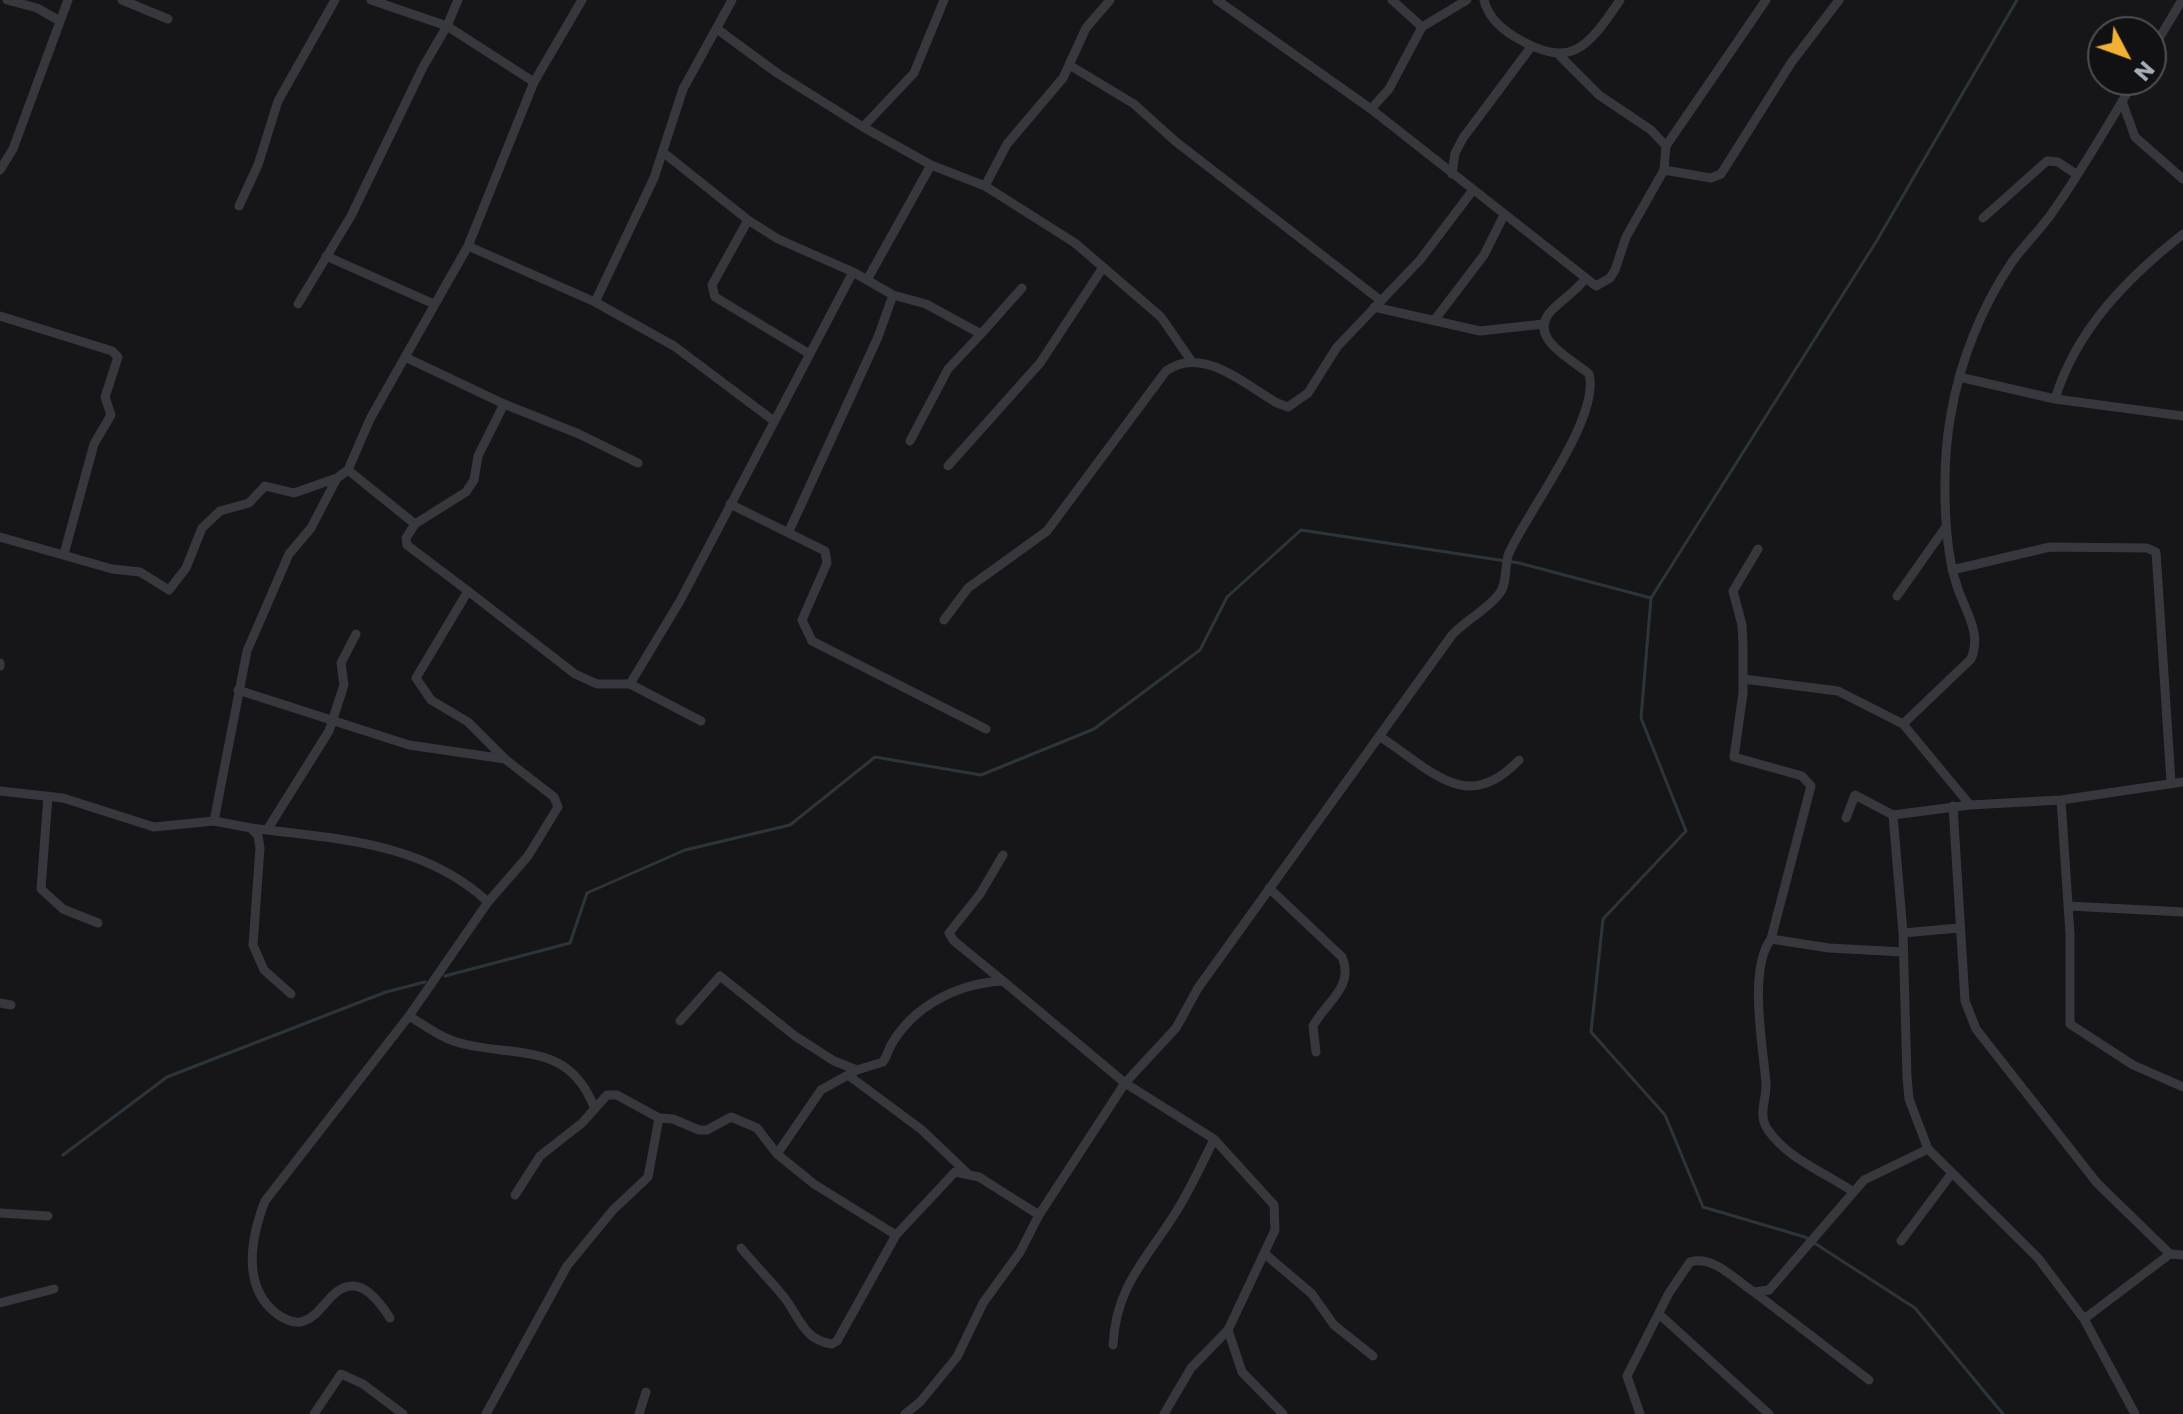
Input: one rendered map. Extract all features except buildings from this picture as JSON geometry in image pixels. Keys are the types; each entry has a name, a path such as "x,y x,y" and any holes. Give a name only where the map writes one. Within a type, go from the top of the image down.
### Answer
{"street":[{"path":"7,0 37,8 58,20"},
{"path":"0,170 13,149 58,20 68,0"},
{"path":"122,0 168,19"},
{"path":"239,206 258,165 278,101 335,0"},
{"path":"371,0 447,26 534,82"},
{"path":"298,304 351,216 458,0"},
{"path":"0,537 112,569 140,572 169,590 186,568 198,533 220,511 249,503 265,486 294,493 337,478 348,470 370,419 468,246 534,82 582,0"},
{"path":"595,302 664,153 683,89 732,0"},
{"path":"863,127 914,73 944,0"},
{"path":"985,186 1007,144 1071,66 1086,28 1110,0"},
{"path":"1217,0 1371,109 1596,286 1613,274 1626,237 1664,170 1666,146 1766,0"},
{"path":"1392,0 1422,27"},
{"path":"1371,109 1389,89 1422,27 1467,0"},
{"path":"1484,0 1493,21 1531,47 1559,55 1599,95 1651,130 1666,146"},
{"path":"1559,55 1582,48 1594,38 1620,0"},
{"path":"1664,170 1711,178 1721,174 1791,63 1839,0"},
{"path":"2167,25 2182,0"},
{"path":"717,29 777,73 863,127 931,165 985,186 1075,243 1161,317 1190,359"},
{"path":"1452,174 1455,153 1463,138 1531,47"},
{"path":"1071,66 1134,104 1175,141 1377,303 1480,331 1544,324"},
{"path":"1903,724 1971,659 1975,650 1973,627 1952,570 1945,528 1950,415 1959,377 1997,286 2076,174 2125,96"},
{"path":"2122,101 2135,137 2183,179"},
{"path":"664,153 748,220 778,239 853,272 893,295 926,304 981,334"},
{"path":"1983,218 2047,161 2058,162 2076,174"},
{"path":"867,280 931,165"},
{"path":"944,620 968,588 1047,531 1166,371 1190,359 1204,361 1288,407 1308,393 1337,347 1420,260 1473,190"},
{"path":"1436,318 1484,255 1504,215"},
{"path":"748,220 712,285 715,297 808,353"},
{"path":"2055,399 2072,352 2089,327 2114,298 2183,234"},
{"path":"468,246 595,302 674,346 774,421"},
{"path":"326,256 434,304"},
{"path":"948,466 1040,363 1102,269"},
{"path":"630,684 680,601 853,272"},
{"path":"905,1414 920,1402 957,1357 983,1303 1020,1252 1039,1215 1125,1083 1176,1028 1198,988 1452,635 1499,595 1510,551 1583,415 1591,377 1548,342 1544,324 1550,312 1570,297 1585,279"},
{"path":"910,441 948,369 1022,288"},
{"path":"789,531 878,337 893,295"},
{"path":"0,316 68,335 112,351 118,357 105,397 111,415 94,444 64,554"},
{"path":"405,357 638,463"},
{"path":"1959,377 2055,399 2183,416"},
{"path":"504,404 478,456 474,480 466,492 415,524 406,538 407,545 575,674 597,684 630,684 701,721"},
{"path":"348,470 415,524"},
{"path":"214,821 247,651 289,554 311,528 337,478"},
{"path":"730,504 825,551 827,558 802,620 812,641 986,729"},
{"path":"1897,596 1945,528"},
{"path":"1952,570 2050,547 2147,548 2156,552 2171,782"},
{"path":"1758,549 1733,591 1742,625 1743,679 1734,757 1802,776 1811,786 1771,939 1762,958 1764,1120 1770,1133 1790,1152 1852,1191"},
{"path":"390,1318 371,1295 361,1287 351,1285 332,1294 313,1316 300,1322 285,1320 268,1307 258,1291 252,1268 255,1229 265,1201 409,1016 488,902 528,856 558,807 554,797 505,759 468,722 431,700 417,683 418,673 468,591"},
{"path":"267,830 333,722 344,685 341,663 356,634"},
{"path":"1743,679 1838,691 1903,724 1970,805"},
{"path":"238,690 409,745 505,759"},
{"path":"1379,736 1452,783 1471,789 1498,780 1519,760"},
{"path":"1846,818 1855,795 1893,815 1953,806 2061,800 2183,782"},
{"path":"0,791 48,796 154,827 214,821 381,847 422,858 453,875 488,902"},
{"path":"48,796 41,889 63,909 98,923"},
{"path":"2061,800 2069,906 2070,1024 2133,1065 2183,1087"},
{"path":"1953,806 1965,1001 1976,1029 2097,1183 2170,1254 2183,1255"},
{"path":"1893,815 1903,933 1909,1099 1928,1149 2038,1258 2084,1319 2135,1414"},
{"path":"251,828 258,836 260,848 253,945 264,970 291,994"},
{"path":"1003,855 980,894 949,933 954,941 1125,1083 1214,1139 1274,1205 1277,1220 1265,1254 1238,1303 1228,1330 1191,1368 1164,1414"},
{"path":"1269,888 1342,957 1345,965 1343,987 1313,1026 1316,1052"},
{"path":"2069,906 2183,912"},
{"path":"1903,933 1959,928"},
{"path":"1771,939 1829,948 1903,952"},
{"path":"680,1021 720,976 795,1036 852,1073 922,1130 966,1172 998,1187 1039,1215"},
{"path":"777,1154 796,1130 814,1098 825,1087 883,1062 891,1045 933,1001 972,985 1003,981"},
{"path":"0,1003 11,1005"},
{"path":"409,1016 442,1037 462,1044 519,1050 554,1062 588,1090 594,1107"},
{"path":"515,1195 540,1156 582,1123 607,1095 617,1095 659,1118 673,1119 704,1131 727,1117 757,1128 777,1154 831,1197 896,1235"},
{"path":"486,1414 567,1266 613,1210 648,1177 659,1118"},
{"path":"1113,1345 1115,1317 1127,1285 1175,1214 1214,1139"},
{"path":"1754,1292 1769,1290 1779,1281 1852,1191 1876,1173 1928,1149"},
{"path":"741,1248 787,1301 805,1330 817,1340 832,1344 837,1341 896,1235 955,1172 966,1172"},
{"path":"1901,1241 1952,1173"},
{"path":"0,1213 48,1216"},
{"path":"1265,1254 1312,1294 1334,1325 1373,1356"},
{"path":"2084,1319 2170,1254"},
{"path":"1640,1414 1627,1376 1683,1271 1690,1262 1699,1260 1721,1268 1869,1380"},
{"path":"0,1303 54,1289"},
{"path":"1659,1314 1769,1414"},
{"path":"1228,1330 1242,1372 1283,1414"},
{"path":"314,1414 341,1374 363,1384 403,1414"},
{"path":"639,1414 646,1392"}],"waterway":[{"path":"2003,1414 1915,1308 1805,1237 1703,1207 1665,1115 1591,1032 1603,919 1686,831 1641,718 1651,598 1876,242 2017,0"},
{"path":"445,976 570,943 587,893 685,850 790,825 875,757 981,775 1094,729 1200,650 1227,597 1301,530 1519,563 1651,598"},
{"path":"63,1155 167,1077 386,992 425,982"}]}
